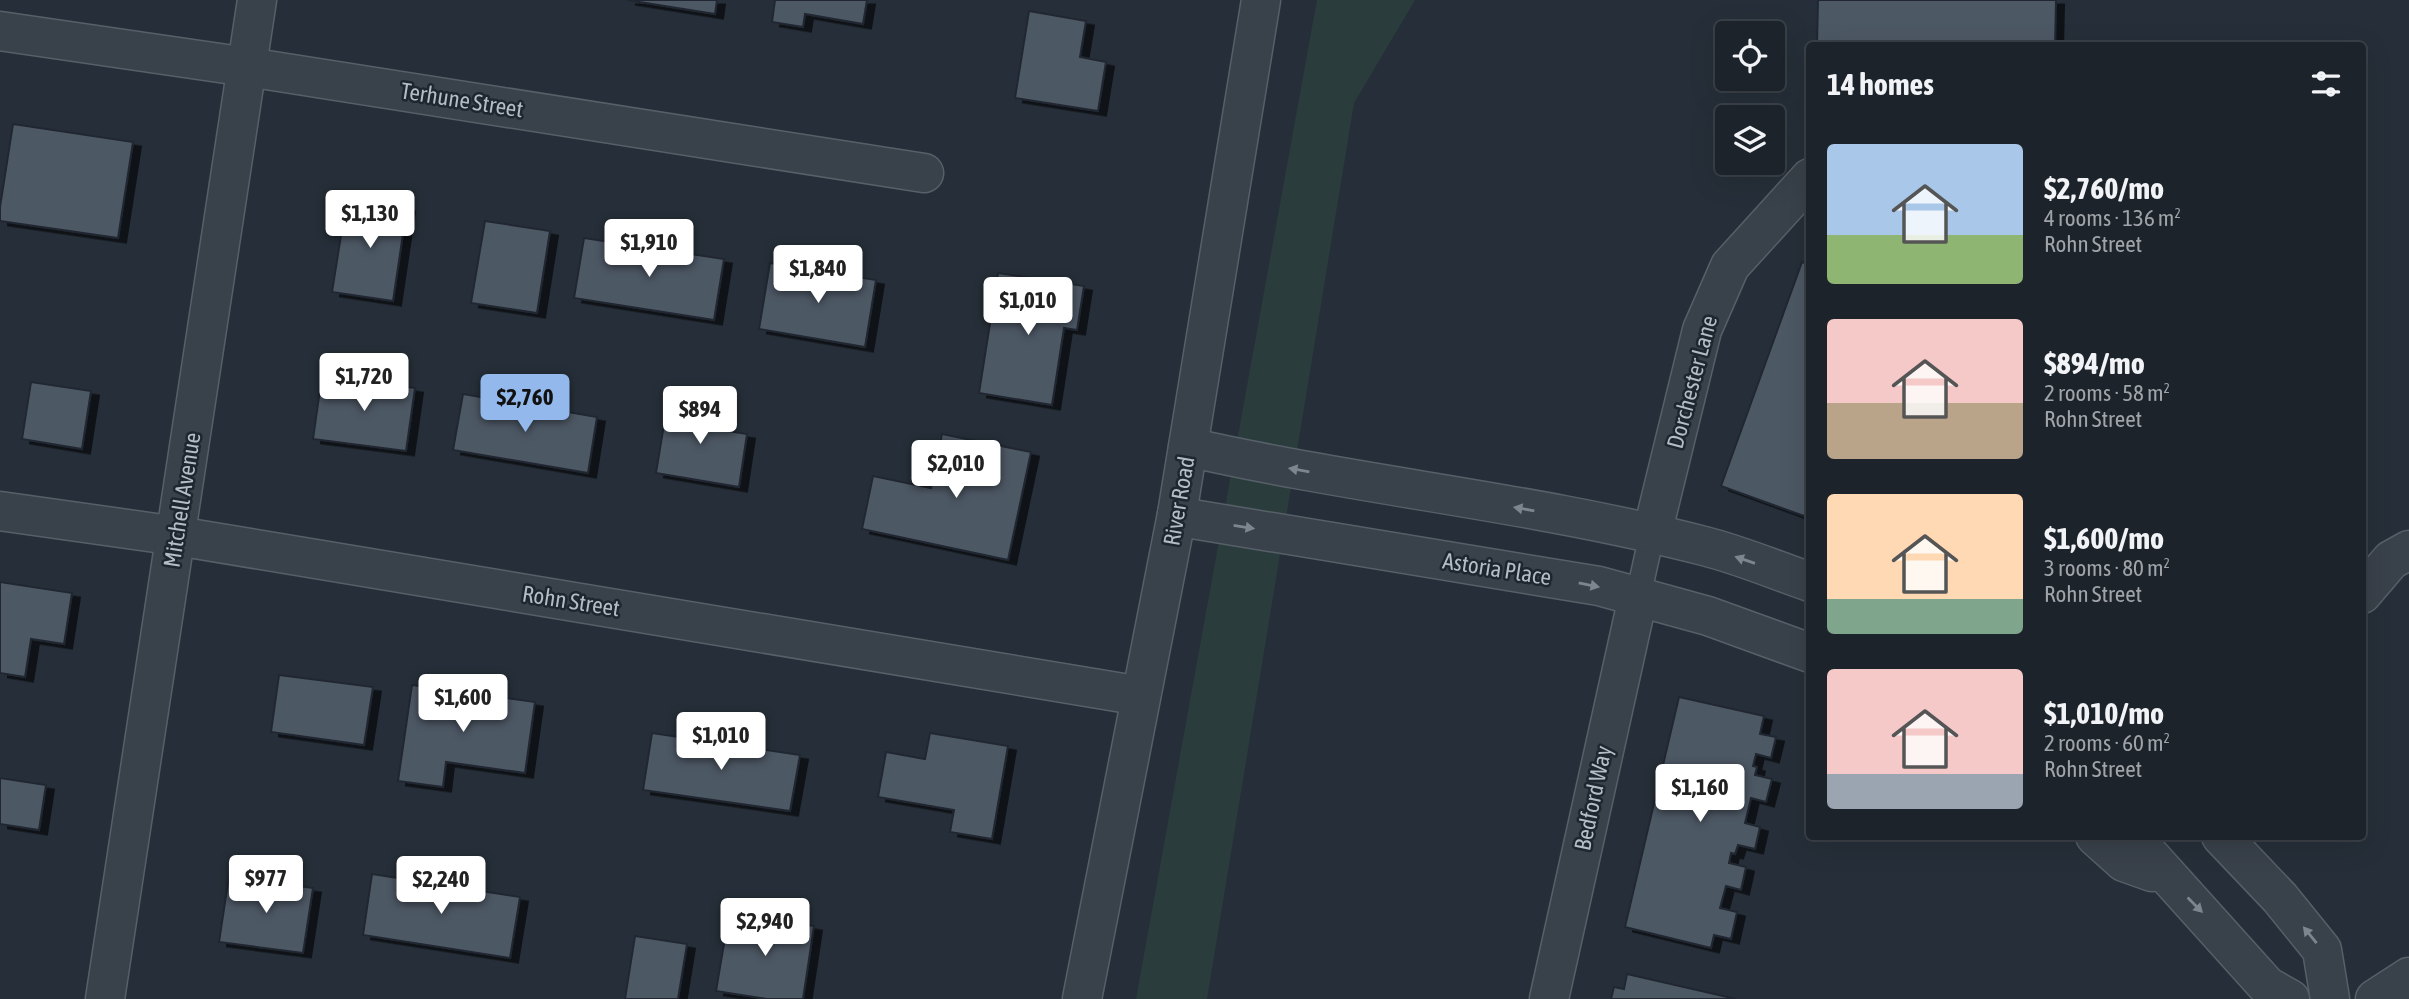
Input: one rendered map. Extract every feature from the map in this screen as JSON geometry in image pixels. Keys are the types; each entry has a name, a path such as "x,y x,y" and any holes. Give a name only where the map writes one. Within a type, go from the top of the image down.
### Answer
{"street":[{"name":"Mitchell Avenue","path":"105,999 257,0"},
{"name":"River Road","path":"1082,999 1177,514 1261,0"},
{"name":"Terhune Street","path":"0,31 924,173"},
{"name":"Dorchester Lane","path":"1653,534 1702,330 1730,266 1806,182"},
{"path":"1188,447 1260,463 1594,521 1705,546 1806,581"},
{"name":"Rohn Street","path":"0,511 177,536 1141,696"},
{"name":"Astoria Place","path":"1177,514 1192,519 1599,586 1709,616 1806,652"},
{"path":"2366,589 2391,560 2409,550"},
{"name":"Bedford Way","path":"1549,999 1638,597"},
{"path":"2099,840 2124,862 2168,878"},
{"path":"2140,840 2168,878 2202,911 2267,986 2290,999"},
{"path":"2225,840 2280,898 2322,950 2330,999"},
{"path":"2375,999 2409,977"}],"lane":[{"path":"1638,597 1653,534"}],"green space":[{"path":"1317,0 1415,0 1354,103 1207,999 1136,999"}],"building":[{"path":"627,0 717,0 715,14"},
{"path":"775,0 867,0 863,24 805,14 803,27 772,22"},
{"path":"1818,0 2056,0 2055,42 1817,42"},
{"path":"1029,11 1086,21 1080,57 1106,62 1098,111 1015,98"},
{"path":"13,124 133,142 118,238 0,221"},
{"path":"347,198 407,207 393,301 332,292"},
{"path":"485,221 550,231 537,313 471,303"},
{"path":"584,238 724,259 714,320 574,298"},
{"path":"1802,262 1806,264 1806,512 1804,516 1721,486"},
{"path":"770,263 876,280 865,347 759,329"},
{"path":"998,273 1084,286 1077,330 1064,328 1052,405 979,393"},
{"path":"322,375 415,388 406,451 313,439"},
{"path":"31,382 91,391 82,449 22,439"},
{"path":"463,394 597,417 588,473 453,450"},
{"path":"668,400 717,408 714,429 747,434 739,487 656,473"},
{"path":"942,434 1031,452 1008,560 862,529 873,476 931,488"},
{"path":"0,582 72,593 64,644 31,639 25,677 0,673"},
{"path":"279,675 373,687 364,745 271,732"},
{"path":"412,685 535,702 525,773 446,762 443,787 398,781"},
{"path":"1679,697 1764,716 1760,734 1776,737 1771,758 1756,754 1753,766 1757,767 1755,775 1772,779 1766,802 1751,798 1745,823 1760,827 1755,849 1738,845 1735,854 1731,853 1729,863 1746,867 1741,890 1726,886 1720,908 1737,912 1731,939 1714,935 1711,948 1625,927"},
{"path":"652,733 800,755 790,811 643,790"},
{"path":"930,733 1008,746 992,839 950,832 954,810 878,797 886,752 925,759"},
{"path":"0,778 46,785 39,830 0,824"},
{"path":"372,874 520,897 510,958 363,935"},
{"path":"229,876 313,888 303,953 219,942"},
{"path":"729,914 814,926 803,999 767,999 716,991"},
{"path":"635,936 687,944 678,999 625,999"},
{"path":"1627,974 1736,999 1611,999 1614,987 1624,989"}]}
